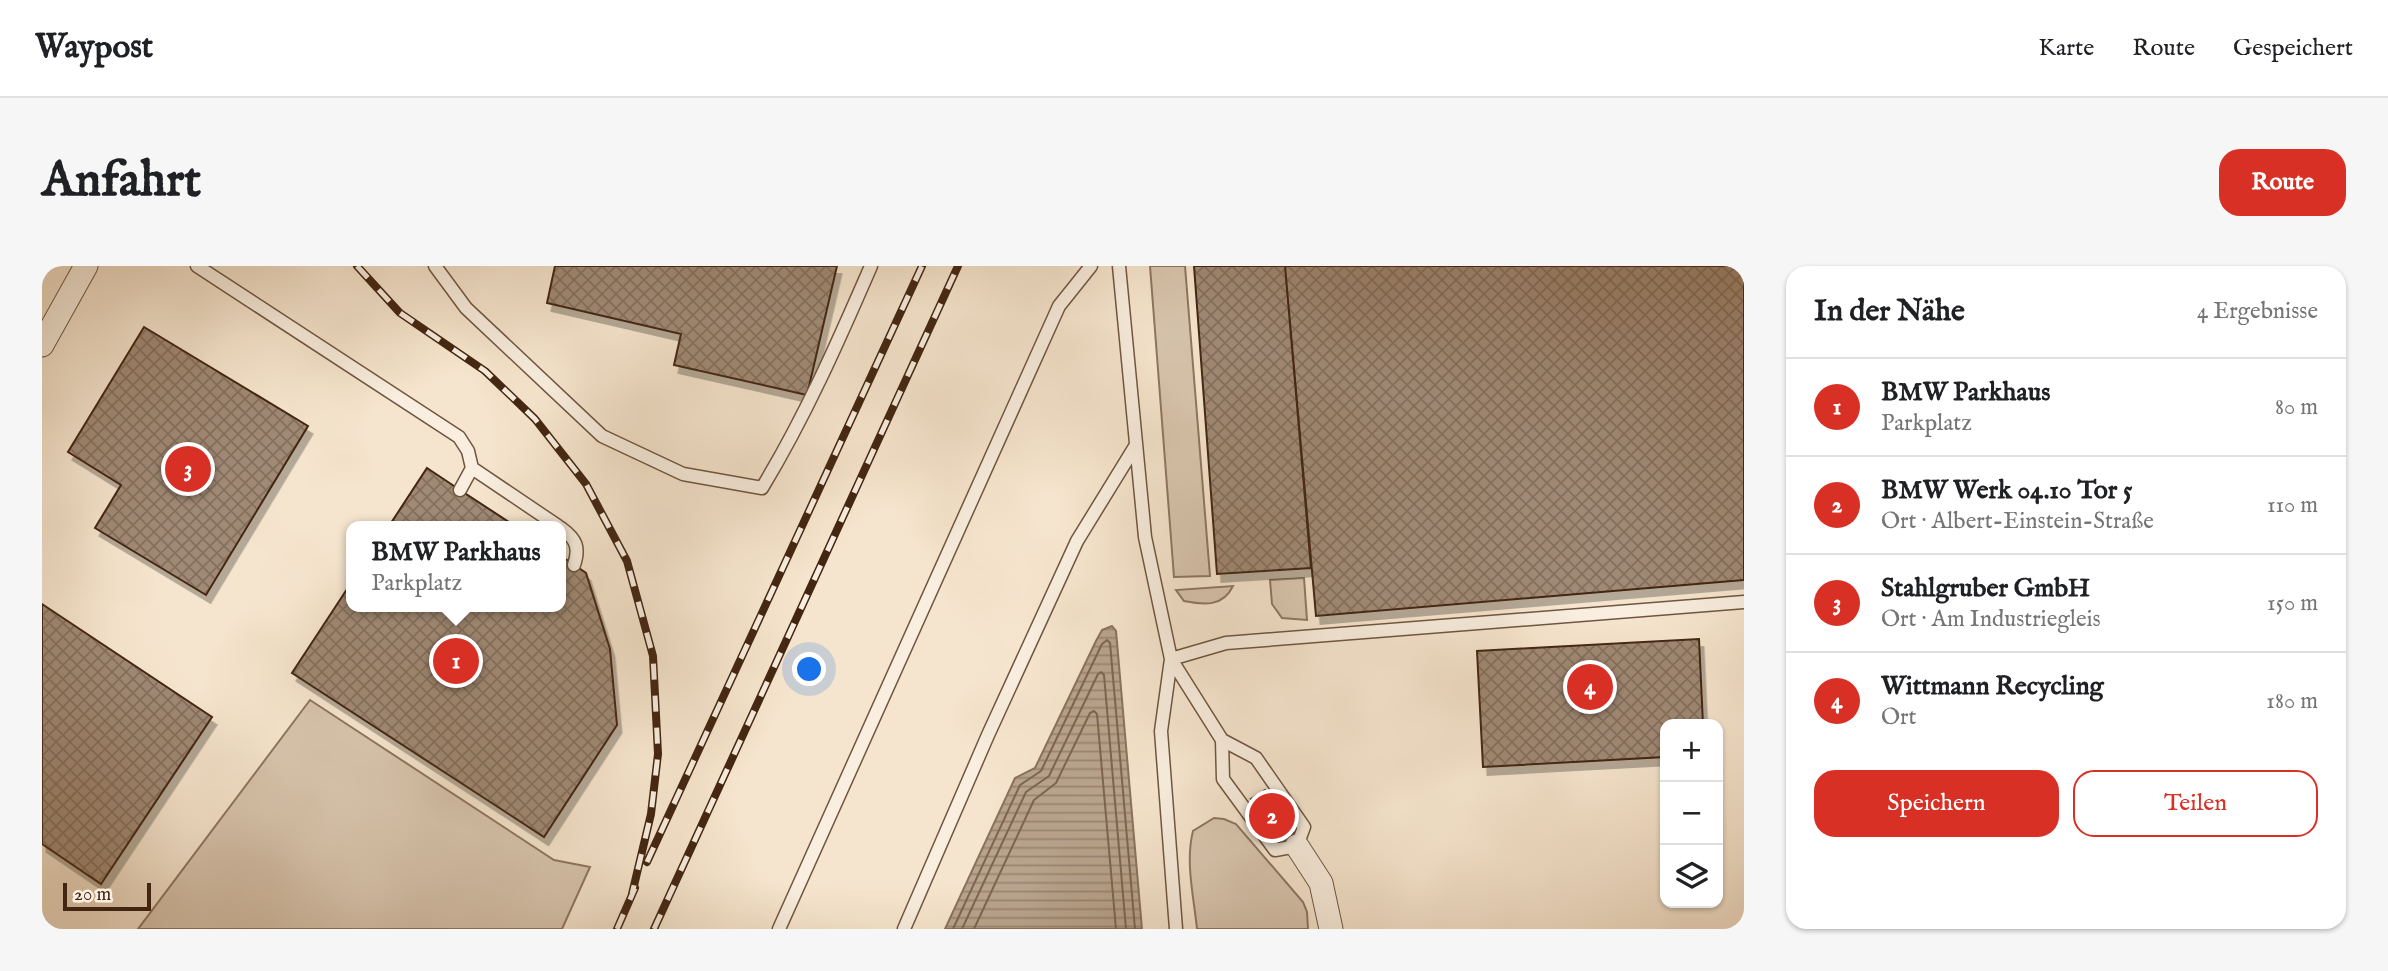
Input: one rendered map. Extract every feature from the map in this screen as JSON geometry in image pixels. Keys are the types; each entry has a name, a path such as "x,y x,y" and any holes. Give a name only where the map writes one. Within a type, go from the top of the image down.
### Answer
{"street":[{"path":"42,345 86,266"},
{"path":"1297,846 1321,883 1331,929"}],"lane":[{"path":"197,266 459,437 468,452 472,468 550,521"},
{"path":"435,266 466,308 602,436 683,474 762,488 789,443 829,363 871,266"},
{"path":"779,929 1059,306 1091,266"},
{"path":"1119,266 1145,537 1171,659 1161,731 1176,929"},
{"path":"904,929 988,735 1077,541 1136,445"},
{"path":"460,490 472,468"},
{"path":"566,532 574,538 577,546 574,565"},
{"path":"1171,659 1226,643 1744,602"},
{"path":"1171,659 1222,740 1256,758 1288,802 1304,827 1297,846 1275,850 1223,779 1222,740"}],"shaded area":[{"path":"1150,266 1185,266 1210,576 1174,577"},
{"path":"1304,578 1307,620 1282,618 1272,604 1270,580"},
{"path":"1233,586 1224,598 1206,604 1184,601 1176,590"},
{"path":"310,700 554,860 590,867 562,929 138,929"},
{"path":"1214,818 1236,824 1303,902 1307,912 1308,929 1197,929 1190,867 1191,843 1193,831"}],"water":[{"path":"1112,626 1116,631 1142,929 945,929 1015,778 1035,768 1096,641 1102,630"}],"building":[{"path":"555,266 837,266 807,395 674,365 681,334 547,303"},
{"path":"1194,266 1285,266 1311,568 1217,574"},
{"path":"1285,266 1744,266 1744,580 1316,616"},
{"path":"144,327 308,426 206,595 95,528 121,485 68,452"},
{"path":"427,468 507,521 392,521"},
{"path":"566,559 586,573 610,649 617,725 544,837 292,673 346,591 346,612 566,612"},
{"path":"42,604 212,717 101,884 42,844"},
{"path":"1699,639 1703,719 1660,719 1660,757 1483,767 1477,651"},
{"path":"1265,790 1294,832 1280,841 1251,799"}],"railway":[{"path":"357,266 400,313 485,371 535,419 586,484 627,561 653,656 658,754 651,814 632,894"},
{"path":"647,862 922,266"},
{"path":"654,929 958,266"},
{"path":"617,929 635,888"}],"place":[{"name":"Stahlgruber GmbH","path":"188,469"},
{"name":"BMW Parkhaus","path":"456,661"},
{"name":"Wittmann Recycling","path":"1590,687"},
{"name":"BMW Werk 04.10 Tor 5","path":"1272,816"}]}
